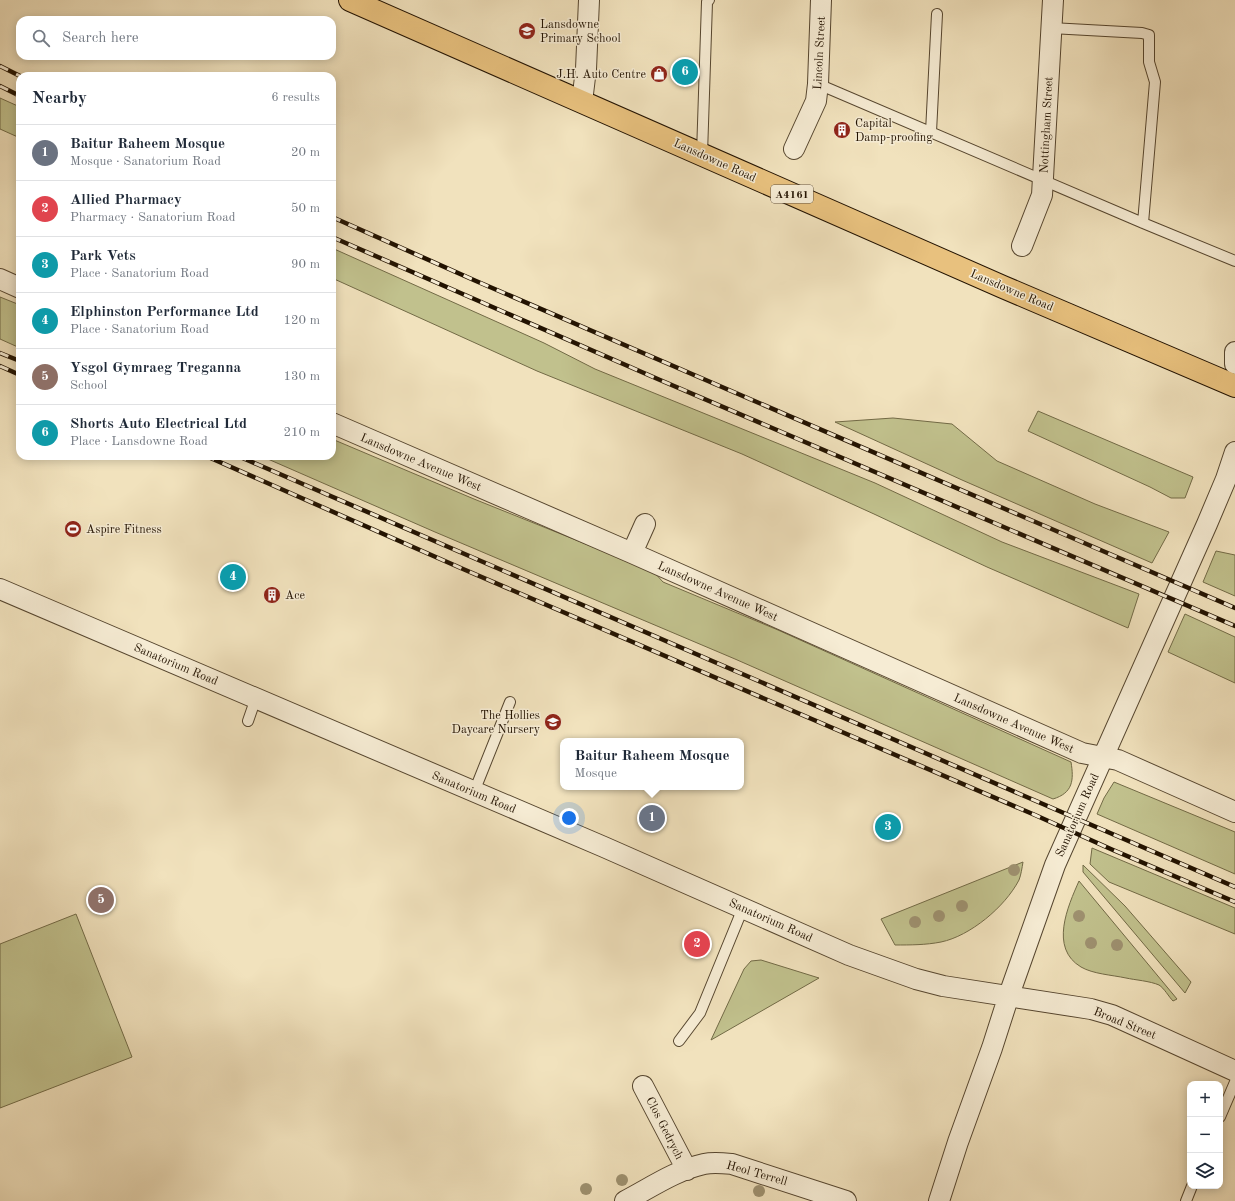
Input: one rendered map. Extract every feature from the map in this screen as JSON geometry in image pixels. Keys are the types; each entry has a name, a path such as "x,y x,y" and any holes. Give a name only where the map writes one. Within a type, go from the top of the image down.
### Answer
{"main road":[{"name":"Lansdowne Road","path":"350,0 1003,287 1235,386"}],"street":[{"path":"582,102 586,69 589,0"},
{"name":"Lincoln Street","path":"794,149 816,101 821,0"},
{"name":"Nottingham Street","path":"1022,246 1042,195 1044,180 1053,0"},
{"path":"0,279 16,286"},
{"path":"1235,352 1235,364"},
{"name":"Lansdowne Avenue West","path":"336,425 632,553 1082,753 1118,760 1235,812"},
{"name":"Sanatorium Road","path":"0,589 849,954 916,979 943,986 1009,995 1055,866 1207,524 1226,479 1235,452"},
{"path":"632,553 645,524"},
{"path":"939,1201 1009,995"},
{"name":"Broad Street","path":"1009,995 1091,1009 1112,1015 1235,1071"},
{"name":"Clos Gedrych","path":"643,1086 687,1170"},
{"name":"Heol Terrell","path":"625,1201 687,1170 704,1164 718,1163 732,1164 846,1201"}],"lane":[{"path":"702,154 708,0"},
{"path":"931,132 938,14"},
{"path":"1051,28 1142,33 1149,35 1149,62 1155,82 1143,223"},
{"path":"818,84 1235,261"},
{"path":"248,721 256,698"},
{"path":"474,792 510,702"},
{"path":"679,1041 700,1013 743,908"},
{"path":"1223,1110 1235,1082"},
{"path":"1186,1201 1191,1189"}],"green space":[{"path":"0,98 16,105 16,136 0,129"},
{"path":"336,250 544,343 595,369 875,483 1002,542 1139,594 1128,628 987,567 742,454 537,371 336,280"},
{"path":"0,297 16,303 16,346 0,339"},
{"path":"1038,411 1193,477 1185,498 1171,498 1028,431"},
{"path":"893,418 952,424 997,461 1095,504 1169,532 1152,563 962,480 835,422"},
{"path":"336,441 474,499 653,571 663,582 778,630 1071,762 1071,785 1065,793 1053,799 735,659 435,532 270,460 336,460"},
{"path":"1216,551 1235,555 1235,596 1203,582"},
{"path":"1185,614 1235,637 1235,683 1168,652"},
{"path":"1114,782 1235,832 1235,874 1097,814 1104,798"},
{"path":"1092,848 1235,908 1235,934 1109,882 1090,864"},
{"path":"1023,862 1019,880 1013,890 996,910 975,927 952,939 930,944 895,945 881,919"},
{"path":"1083,865 1125,906 1191,982 1185,993 1083,872"},
{"path":"1079,881 1177,999 1173,1001 1159,985 1091,971 1081,967 1071,959 1063,938 1064,926 1070,902"},
{"path":"76,914 132,1057 0,1108 0,944"},
{"path":"761,960 819,978 711,1040 744,969 751,961"}],"railway":[{"path":"0,66 16,74"},
{"path":"0,86 16,94"},
{"path":"336,219 476,281 1235,608"},
{"path":"336,239 660,380 1235,626"},
{"path":"0,353 16,359"},
{"path":"0,366 16,373"},
{"path":"215,460 463,569 1235,902"},
{"path":"247,460 1235,887"}],"place":[{"name":"Lansdowne Primary School","path":"527,31"},
{"name":"Shorts Auto Electrical Ltd","path":"685,72"},
{"name":"J.H. Auto Centre","path":"659,74"},
{"name":"Capital Damp-proofing","path":"842,130"},
{"name":"Aspire Fitness","path":"73,529"},
{"name":"Elphinston Performance Ltd","path":"233,577"},
{"name":"Ace","path":"272,595"},
{"name":"The Hollies Daycare Nursery","path":"553,722"},
{"name":"Baitur Raheem Mosque","path":"652,818"},
{"name":"Park Vets","path":"888,827"},
{"name":"Ysgol Gymraeg Treganna","path":"101,900"},
{"name":"Allied Pharmacy","path":"697,944"}]}
